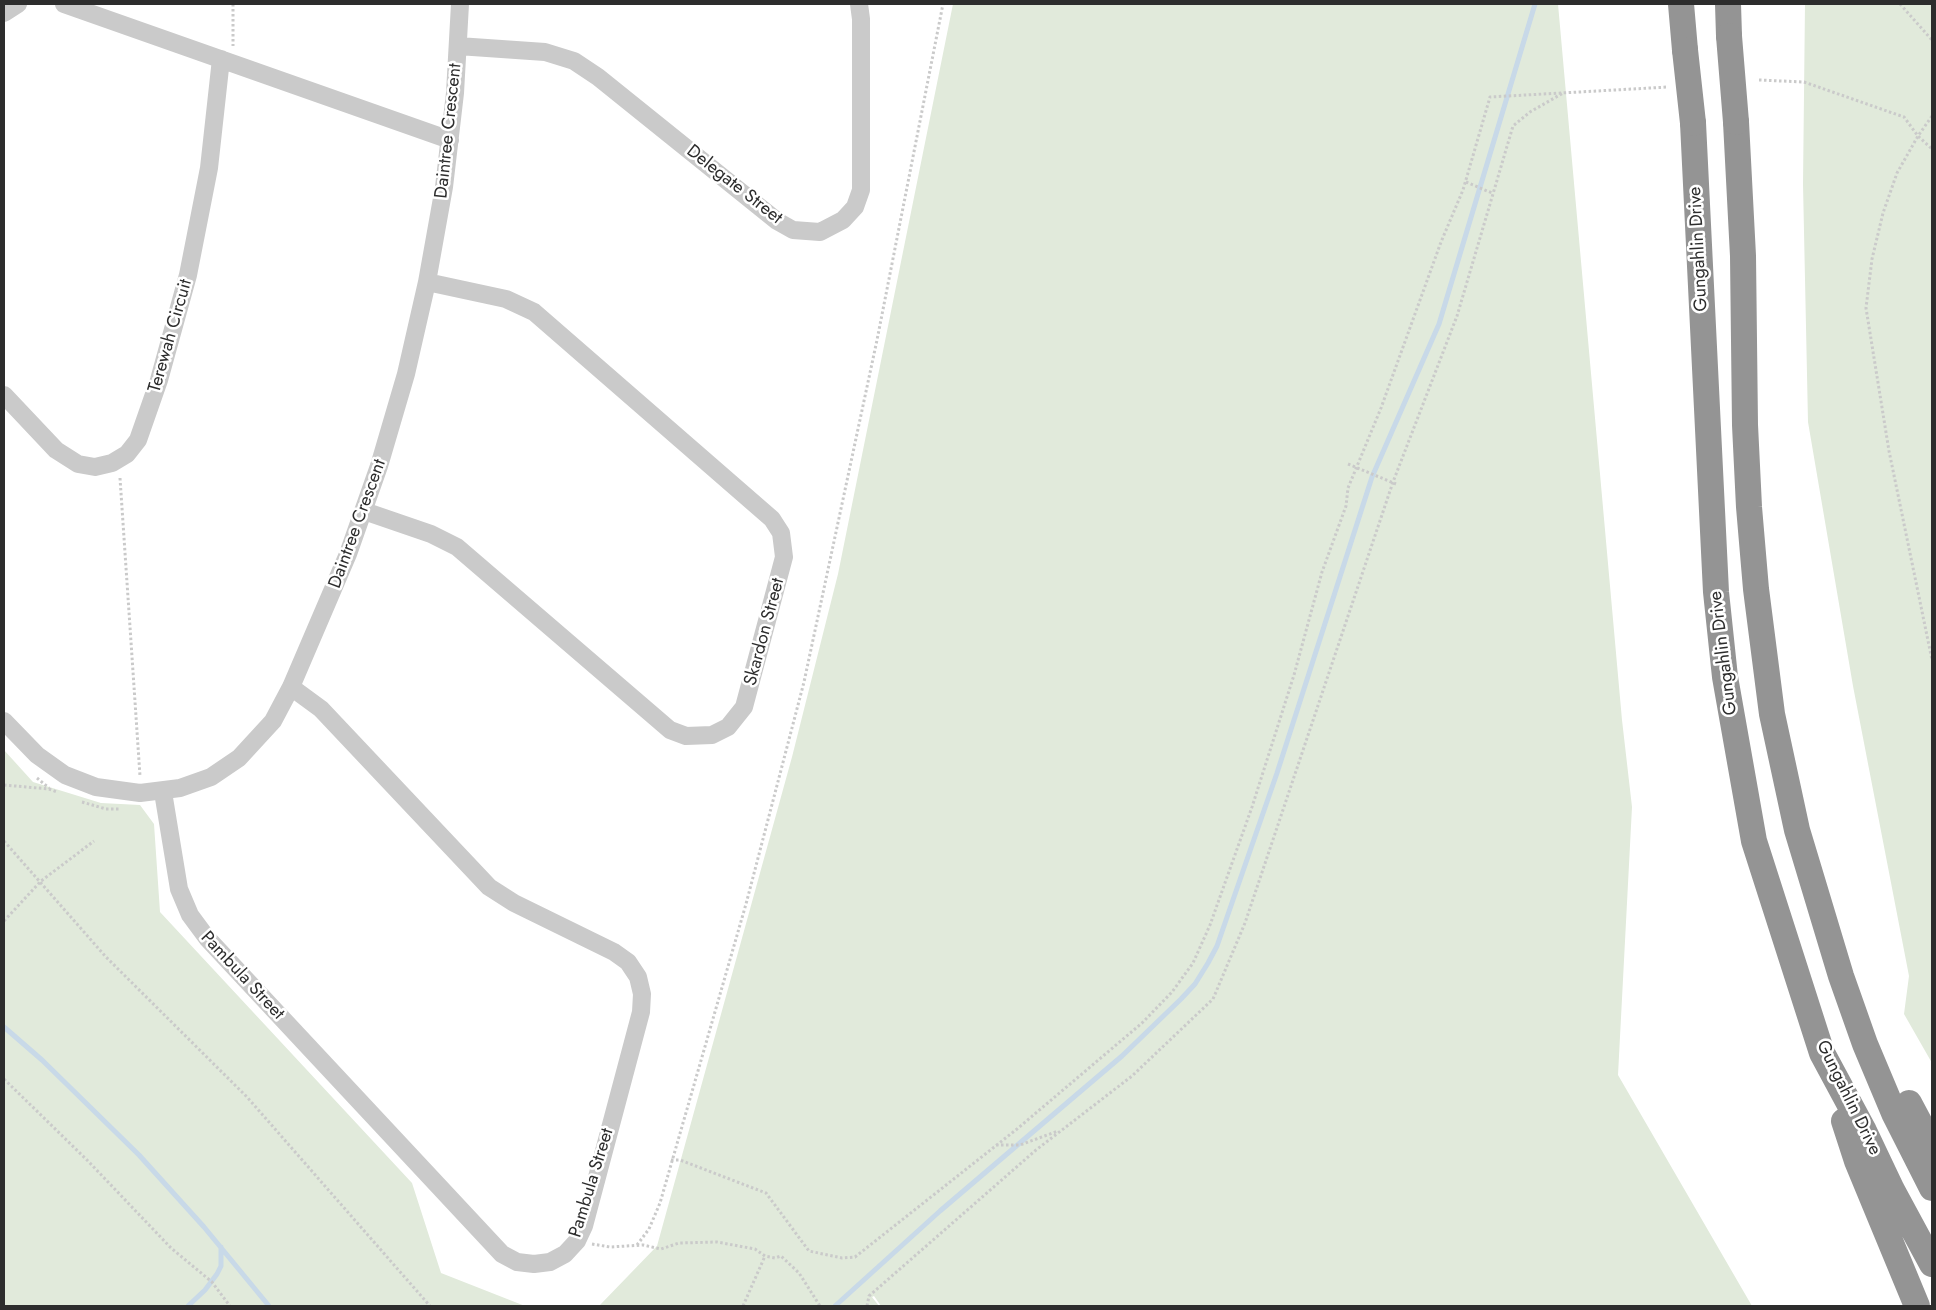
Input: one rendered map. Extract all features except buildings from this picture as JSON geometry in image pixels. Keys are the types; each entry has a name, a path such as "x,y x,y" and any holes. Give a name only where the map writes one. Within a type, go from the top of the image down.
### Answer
{"highway":[{"name":"Gungahlin Drive","path":"1681,4 1693,123 1709,428 1710,510 1725,677 1754,841 1822,1052 1932,1264"},
{"name":"Gungahlin Drive","path":"1728,4 1743,256 1746,434 1756,589 1766,672 1779,751 1797,830 1841,976 1865,1044 1894,1113 1932,1188"},
{"path":"1820,907 1894,1072 1932,1146"},
{"path":"1822,1052 1857,1161 1917,1306"}],"street":[{"path":"4,14 18,4"},
{"path":"64,4 450,140"},
{"name":"Daintree Crescent","path":"4,721 37,755 65,775 96,788 140,793 163,792 203,780 239,758 268,728 291,687 331,596 364,511 404,383 427,282 450,140 460,4"},
{"name":"Delegate Street","path":"458,46 545,52 574,61 598,77 777,221 793,230 820,232 843,220 855,207 861,190 862,19 859,4"},
{"name":"Terewah Circuit","path":"4,395 56,450 70,461 95,467 119,460 134,448 142,432 175,328 188,275 209,168 221,59"},
{"name":"Skardon Street","path":"364,511 431,534 457,547 670,730 686,736 712,735 728,727 744,707 783,565 784,549 777,525 766,513 534,312 506,299 427,282"},
{"name":"Pambula Street","path":"163,792 179,889 190,915 206,938 502,1254 517,1262 542,1264 558,1258 577,1241 584,1226 641,1012 642,994 638,977 628,962 614,952 514,903 489,887 321,709 291,687"}],"path":[{"path":"221,59 233,54 233,4"},
{"path":"637,1245 649,1229 660,1203 746,904 804,682 894,257 943,4"},
{"path":"1900,4 1932,40"},
{"path":"1759,80 1804,82 1904,117 1918,136 1932,149"},
{"path":"671,1160 680,1160 766,1193 809,1251 855,1257 877,1242 996,1145 1142,1023 1172,992 1193,963 1210,925 1252,807 1294,675 1322,572 1346,506 1348,488 1381,408 1441,242 1466,182 1490,97 1678,86"},
{"path":"867,1306 870,1296 1061,1130 1132,1076 1213,999 1245,922 1394,483 1457,316 1513,126 1530,112 1566,92"},
{"path":"1932,116 1918,136 1897,174 1882,213 1872,258 1866,308 1889,451 1932,660"},
{"path":"1466,182 1492,193"},
{"path":"119,460 142,771 139,782 140,793"},
{"path":"1348,464 1394,483"},
{"path":"4,841 106,957 247,1097 430,1306"},
{"path":"4,921 41,881 94,841"},
{"path":"4,1079 88,1160 171,1248 212,1282 230,1306"},
{"path":"996,1145 1020,1144 1061,1130"},
{"path":"577,1241 610,1247 637,1245 661,1249 679,1243 717,1242 755,1249 765,1256 775,1258 781,1256 799,1273 820,1306"},
{"path":"743,1306 765,1256"}],"green space":[{"path":"953,4 1558,4 1622,720 1632,807 1618,1075 1752,1306 881,1306 874,1296 872,1297 879,1306 599,1306 657,1246 792,757 838,574"},
{"path":"1805,4 1932,4 1932,1063 1904,1014 1909,976 1853,686 1808,422 1803,184"},
{"path":"4,750 33,782 101,803 140,805 154,824 160,912 412,1183 441,1273 525,1306 4,1306"}],"waterway":[{"path":"835,1306 940,1211 1122,1056 1195,984 1208,963 1217,946 1277,773 1372,477 1439,324 1535,4"},
{"path":"4,1027 42,1060 139,1155 204,1227 269,1306"},
{"path":"188,1306 205,1290 217,1274 221,1266 221,1247"}]}
